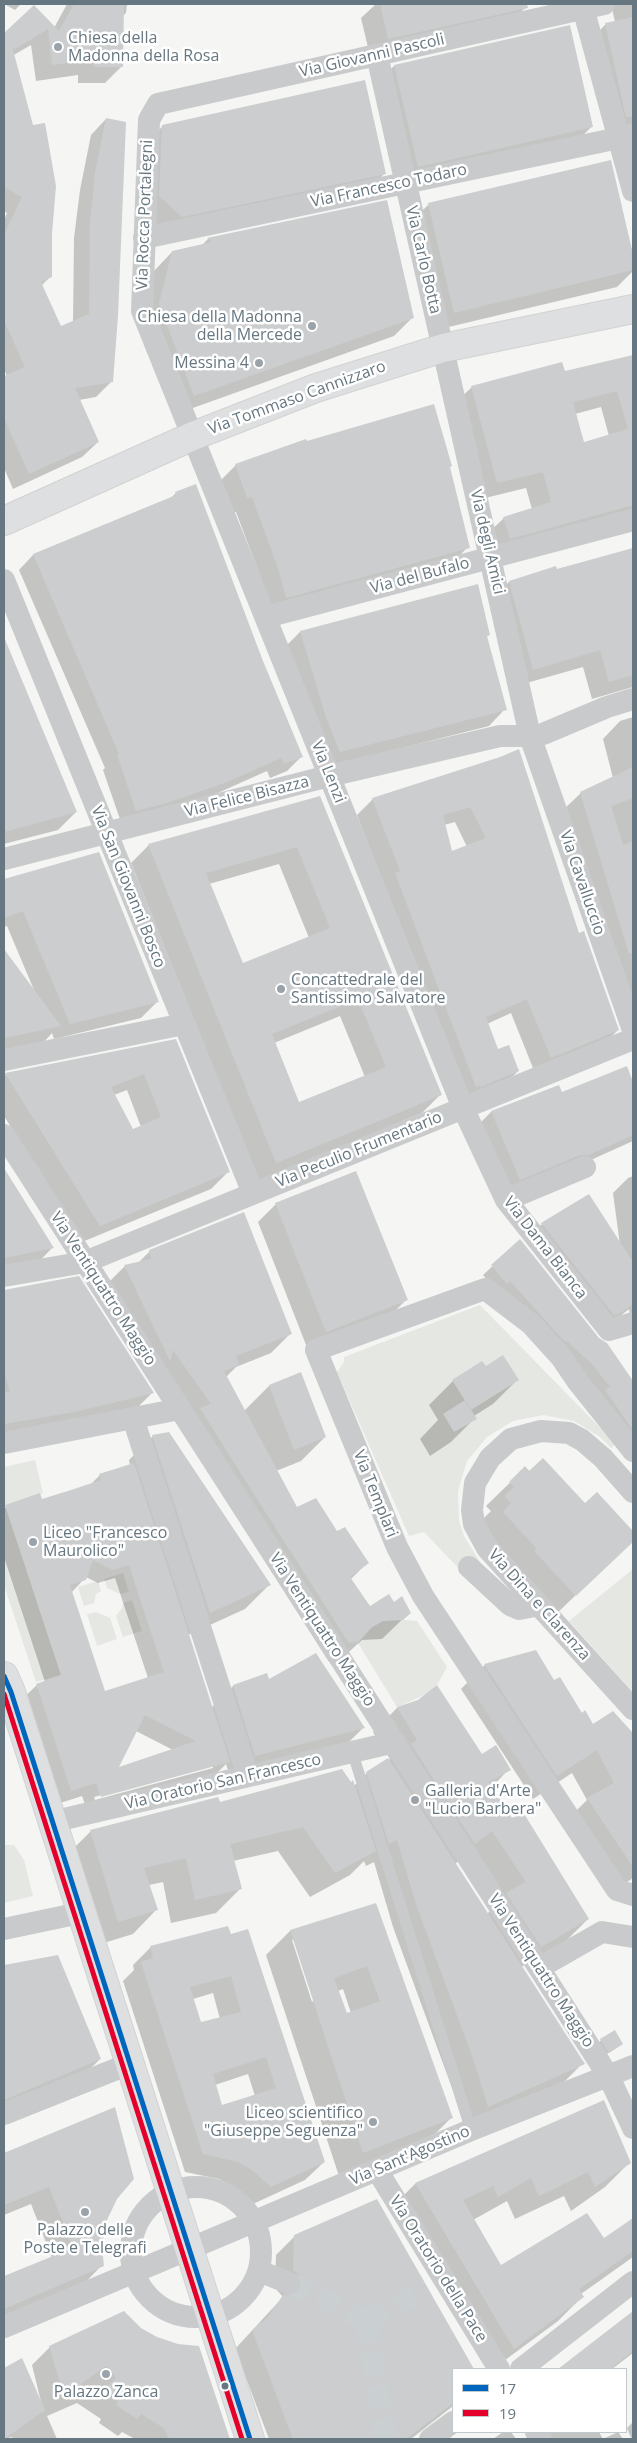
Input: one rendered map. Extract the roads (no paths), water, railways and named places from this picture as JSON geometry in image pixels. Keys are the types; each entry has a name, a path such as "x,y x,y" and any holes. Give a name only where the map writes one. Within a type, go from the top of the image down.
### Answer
{"main road":[{"name":"Via Tommaso Cannizzaro","path":"4,521 193,436 316,388 443,348 633,308"},
{"path":"8,1698 51,1822 250,2439"}],"street":[{"name":"Via Giovanni Pascoli","path":"149,120 158,104 590,5"},
{"path":"590,5 626,136 633,191"},
{"name":"Via Carlo Botta","path":"377,55 443,348"},
{"name":"Via Rocca Portalegni","path":"142,311 149,120"},
{"name":"Via Francesco Todaro","path":"144,238 626,136"},
{"name":"Via Lenzi","path":"142,311 463,1108"},
{"name":"Via degli Amici","path":"443,348 530,736"},
{"name":"Via del Bufalo","path":"266,618 633,520"},
{"name":"Via San Giovanni Bosco","path":"4,580 253,1193"},
{"name":"Via Felice Bisazza","path":"4,859 329,776 500,736 530,736 633,700"},
{"name":"Via Cavalluccio","path":"530,736 633,1030"},
{"path":"4,1060 184,1024"},
{"name":"Via Peculio Frumentario","path":"4,1276 85,1262 633,1039"},
{"name":"Via Dama Bianca","path":"463,1108 506,1200 609,1330 633,1322"},
{"name":"Via Ventiquattro Maggio","path":"4,1135 609,2077 633,2128"},
{"path":"506,1200 585,1167"},
{"name":"Via Templari","path":"633,1450 578,1382 561,1357 530,1324 485,1289 316,1350 396,1547 423,1596 617,1890 633,1895"},
{"path":"4,1443 180,1408"},
{"path":"133,1418 248,1776"},
{"name":"Via Dina e Clarenza","path":"633,1492 592,1447 569,1433 541,1431 526,1433 511,1439 490,1458 481,1470 472,1496 474,1524 487,1548 633,1709"},
{"path":"470,1567 510,1605 519,1609 539,1606"},
{"name":"Via Oratorio San Francesco","path":"51,1822 394,1742"},
{"path":"4,1929 80,1913"},
{"path":"539,1968 602,1932 633,1937"},
{"path":"4,2114 129,2064"},
{"name":"Via Sant'Agostino","path":"4,2327 471,2130 633,2066"},
{"name":"Via Oratorio della Pace","path":"377,2170 436,2282 498,2368"},
{"path":"204,2186 221,2191 243,2206 255,2222 261,2243 259,2271 247,2292 237,2302 231,2307 210,2316 192,2317 167,2311 148,2296 134,2273 131,2247 137,2224 154,2201 171,2192 204,2186"},
{"path":"259,2271 289,2283"},
{"path":"522,2368 633,2282"},
{"path":"430,2439 452,2423"}],"lane":[{"path":"352,1751 471,2130"}],"tunnel":[{"path":"289,2283 367,2321"},
{"path":"367,2321 427,2287"},
{"path":"367,2321 385,2439"}],"place":[{"name":"Chiesa della Madonna della Rosa","path":"58,47"},
{"name":"Chiesa della Madonna della Mercede","path":"312,326"},
{"name":"Messina 4","path":"259,363"},
{"name":"Concattedrale del Santissimo Salvatore","path":"281,989"},
{"name":"Liceo \"Francesco Maurolico\"","path":"33,1542"},
{"name":"Galleria d'Arte \"Lucio Barbera\"","path":"415,1800"},
{"name":"Liceo scientifico \"Giuseppe Seguenza\"","path":"373,2122"},
{"name":"Palazzo delle Poste e Telegrafi","path":"85,2212"},
{"name":"Palazzo Zanca","path":"106,2374"}]}
